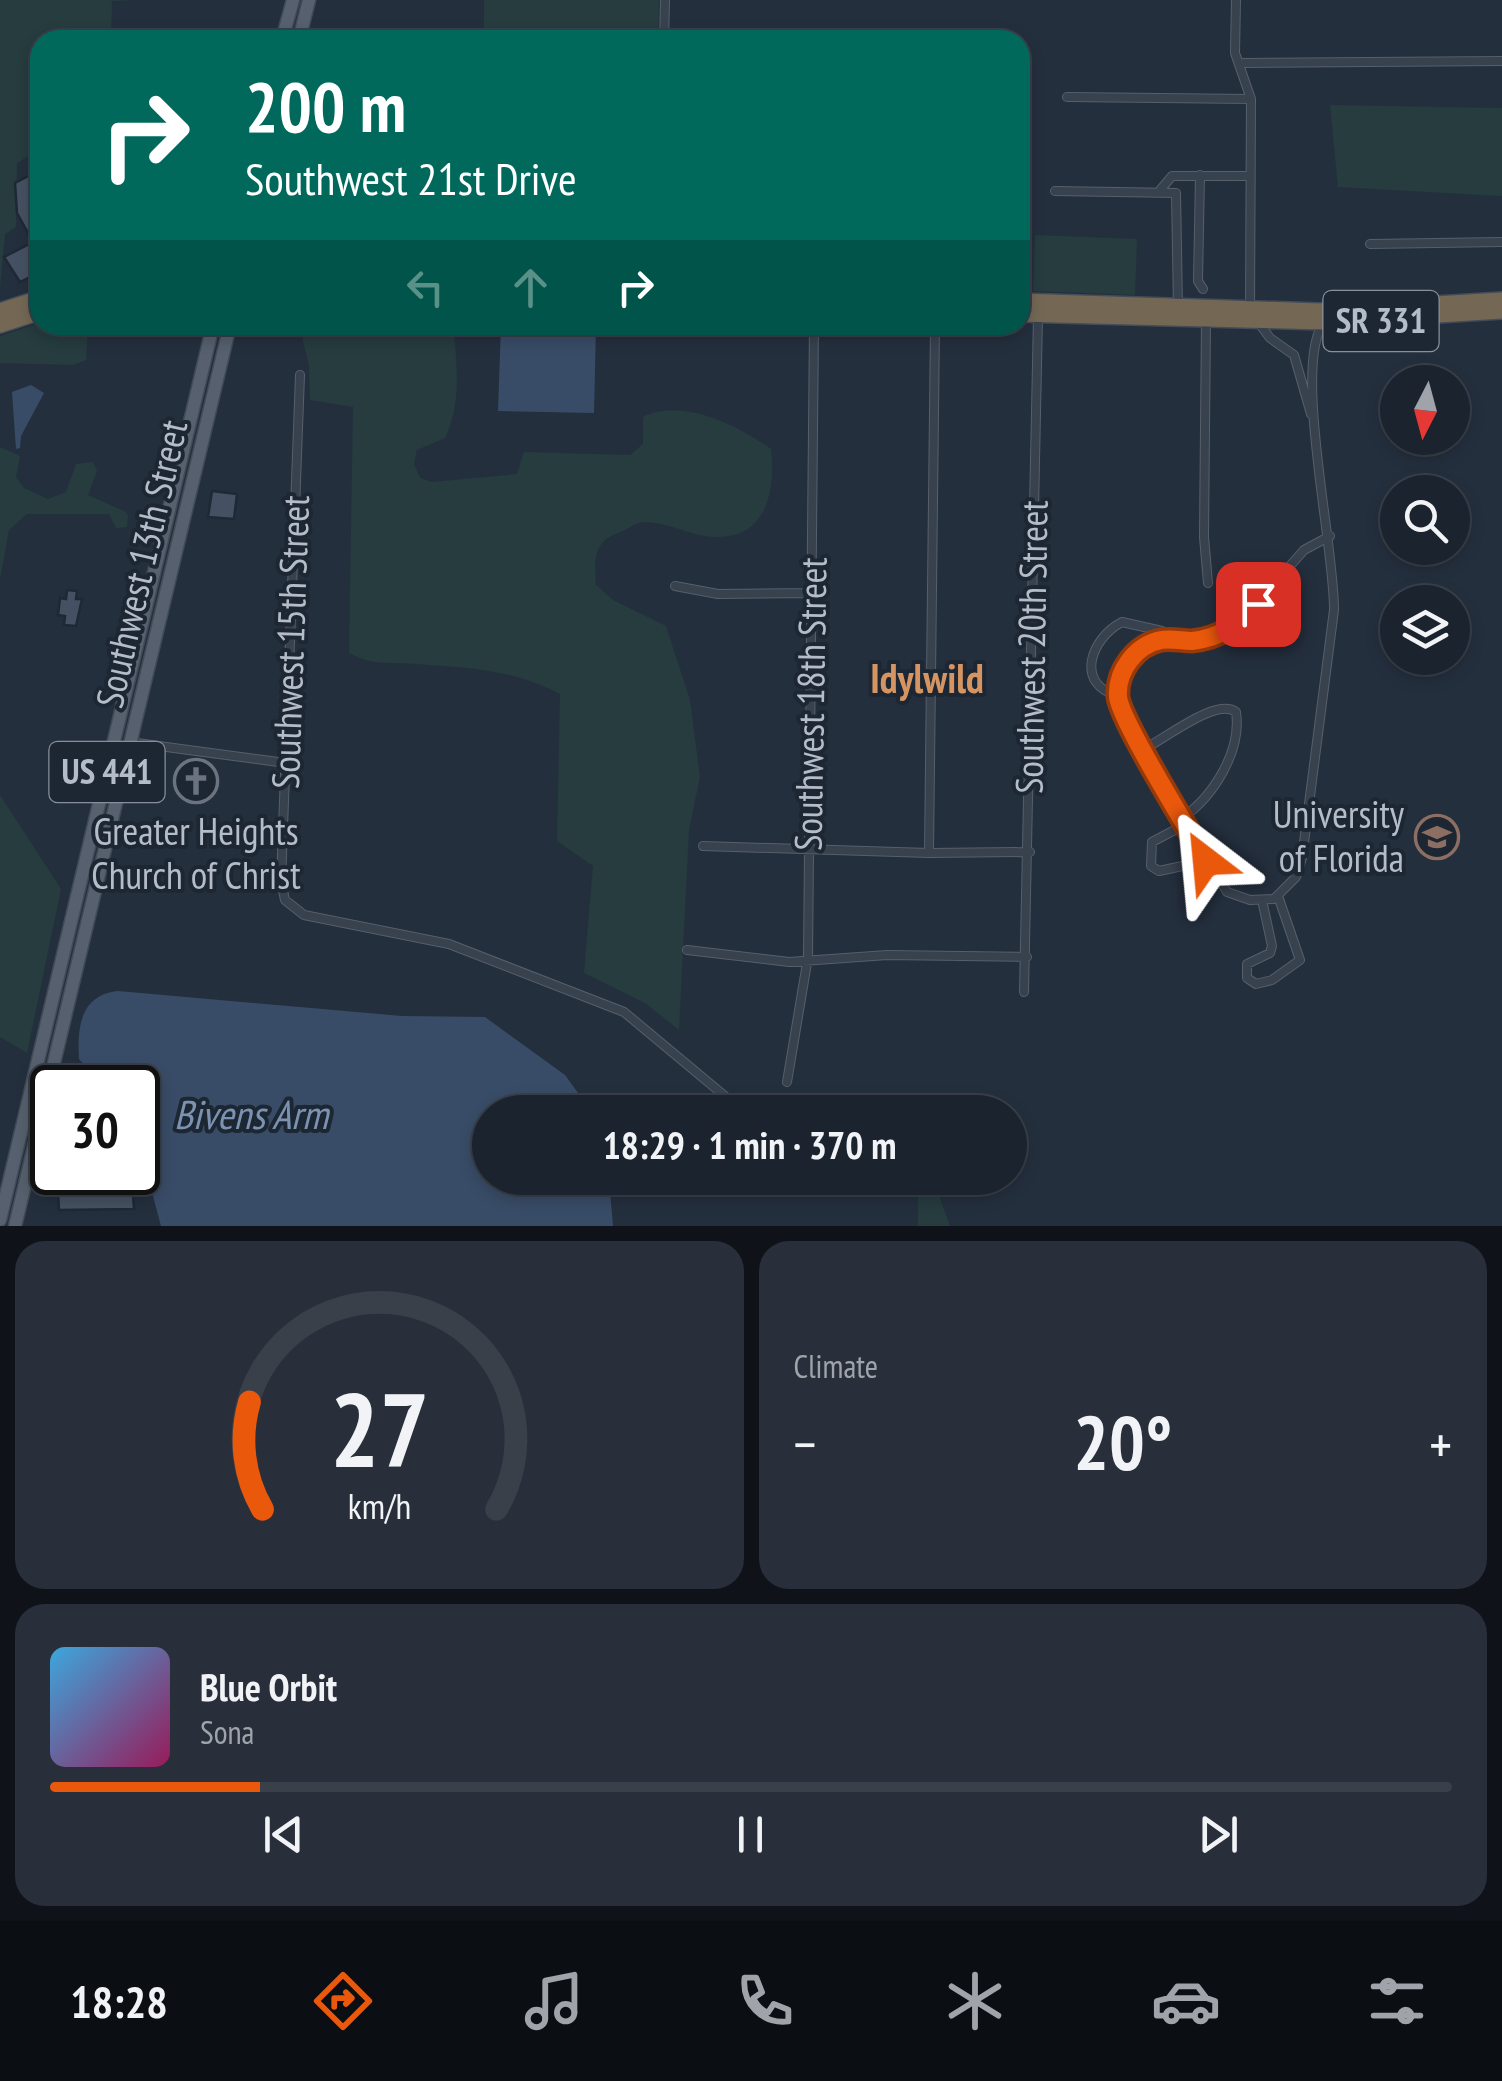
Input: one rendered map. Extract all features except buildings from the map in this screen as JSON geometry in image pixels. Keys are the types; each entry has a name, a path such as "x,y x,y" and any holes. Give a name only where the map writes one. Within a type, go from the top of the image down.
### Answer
{"highway":[{"name":"SR 331","path":"1030,305 1206,320 1502,300"},
{"path":"0,312 30,302"},
{"name":"SR 331","path":"1030,311 1178,307 1324,322 1502,310"},
{"path":"0,326 30,316"}],"main road":[{"path":"285,30 293,0"},
{"path":"302,30 309,0"},
{"name":"Southwest 13th Street","path":"35,1065 211,335"},
{"name":"Southwest 13th Street","path":"53,1065 228,335"},
{"path":"178,475 192,483"},
{"path":"139,636 155,640"},
{"name":"Southwest 13th Street","path":"0,1220 30,1087"},
{"name":"Southwest 13th Street","path":"14,1226 30,1160"}],"street":[{"path":"664,30 665,0"},
{"path":"1236,0 1234,53 1251,99 1254,316 1270,338 1294,355 1314,423"},
{"path":"1240,63 1502,61"},
{"path":"1067,97 1251,99"},
{"path":"1200,175 1198,282 1203,289"},
{"path":"1161,189 1172,176 1250,176"},
{"path":"1055,192 1176,192 1178,307"},
{"path":"1370,244 1502,242"},
{"name":"Southwest 20th Street","path":"1024,992 1030,852 1038,308"},
{"path":"1206,320 1204,537 1208,583"},
{"path":"1168,640 1162,632 1122,622 1100,638 1090,658 1094,678 1101,688 1118,696 1206,861 1227,892 1270,899 1296,877 1302,858 1334,610 1330,536 1314,423 1313,344 1324,322"},
{"name":"Southwest 18th Street","path":"787,1082 808,957 814,335"},
{"path":"929,853 935,335"},
{"name":"Southwest 15th Street","path":"300,375 281,880 290,907 317,918 450,944 624,1012 724,1095"},
{"path":"1118,696 1129,659 1144,647 1168,640 1201,639 1235,628 1304,550 1330,536"},
{"path":"675,586 718,594 812,594"},
{"path":"1144,749 1184,729 1212,708 1225,706 1236,712 1235,737 1214,790 1184,821 1152,842 1151,866 1160,871 1206,861"},
{"path":"114,740 286,763"},
{"path":"703,846 809,851 1030,852"},
{"path":"1270,899 1300,960 1272,980 1256,984 1247,978 1247,964 1270,953 1270,899"},
{"path":"688,950 789,962 808,957 1027,957"}],"green space":[{"path":"0,0 136,0 112,1 111,30 30,30 30,155 17,163 16,227 5,234 0,288"},
{"path":"484,0 659,0 658,30 484,30"},
{"path":"1330,105 1502,108 1502,196 1338,187"},
{"path":"1035,235 1137,239 1135,295 1033,291"},
{"path":"30,326 30,335 87,335 86,360 73,365 0,363 0,336"},
{"path":"454,335 457,383 450,425 445,438 417,450 414,464 420,478 432,482 517,474 524,452 630,455 643,444 643,417 675,410 727,423 771,449 770,493 750,528 712,537 641,522 603,542 595,561 596,585 613,600 666,626 690,700 700,777 689,830 679,1030 645,1003 584,973 593,866 557,841 560,694 525,679 490,671 374,662 349,653 353,407 310,400 309,366 302,337"},
{"path":"0,447 20,456 16,477 24,488 48,499 66,492 76,464 93,462 97,471 88,495 124,511 128,515 127,527 116,528 109,514 27,514 9,530 0,579"},
{"path":"0,795 61,889 27,1053 0,1037"},
{"path":"918,1195 939,1195 950,1226 918,1226"}],"water":[{"path":"501,335 596,335 594,413 498,411"},
{"path":"31,385 44,393 21,436 20,448 16,449 12,392"},
{"name":"Bivens Arm","path":"118,991 402,1016 485,1017 565,1075 580,1095 472,1095 472,1195 610,1195 613,1226 161,1226 153,1195 160,1195 160,1065 84,1065 79,1059 84,1014 96,999"}],"place":[{"name":"Greater Heights Church of Christ","path":"196,781"},
{"name":"University of Florida","path":"1437,837"}],"district":[{"name":"Idylwild","path":"927,679"}],"route":[{"path":"1206,861 1130,726 1118,700 1119,683 1129,659 1144,647 1161,640 1212,637 1235,628 1258,604"}]}
